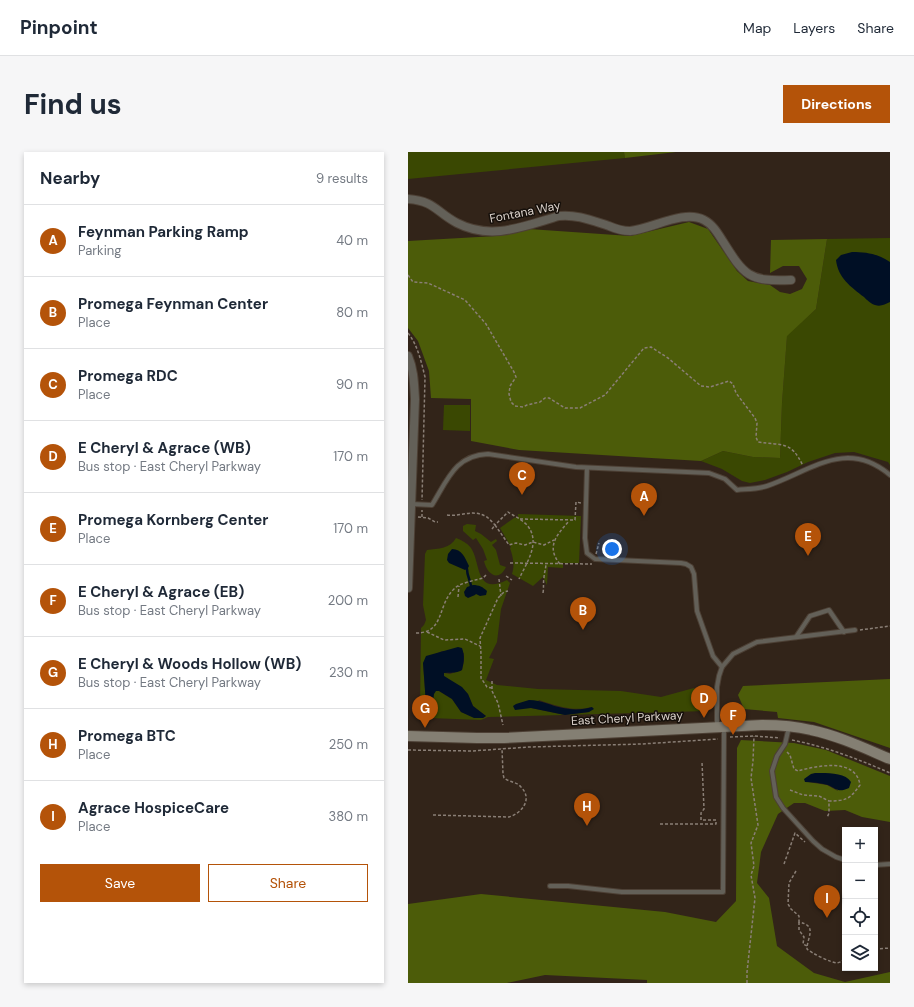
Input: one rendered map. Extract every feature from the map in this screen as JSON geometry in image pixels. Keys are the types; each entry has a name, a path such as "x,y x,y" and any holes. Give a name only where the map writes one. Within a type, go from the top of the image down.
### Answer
{"street":[{"name":"Fontana Way","path":"408,199 425,202 434,206 456,222 472,230 484,232 503,231 567,215 576,216 626,231 646,228 680,218 696,217 704,219 711,225 743,271 759,279 771,281 791,280"},
{"path":"408,356 414,381 415,399 408,588"},
{"name":"East Cheryl Parkway","path":"408,736 496,738 762,724 810,729 830,735 890,759"}],"lane":[{"path":"410,504 432,505 452,471 468,457 478,454 488,454 587,468 709,473 725,479 737,490 766,486 831,460 842,458 869,462 890,475"},
{"path":"587,468 585,546 587,553 595,559 681,563 691,567 694,574 697,611 713,656 722,666"},
{"path":"796,637 810,616 829,610 844,632"},
{"path":"550,886 568,886 622,892 723,892 720,726 717,687 722,666 733,654 744,647 757,642 856,630"},
{"path":"789,726 784,748 773,764 772,776 776,797 783,808 813,841 822,849 842,859"},
{"path":"878,865 890,864"}],"path":[{"path":"408,275 413,282 428,283 465,300 486,324 516,377 510,386 509,394 511,402 515,406 523,407 540,402 545,398 549,398 565,408 580,408 605,395 644,348 651,347 668,358 701,386 710,387 729,381 733,384 736,393 755,418 757,423 756,437 758,442 783,444 789,447 798,455 805,470"},
{"path":"520,519 575,520 576,502 586,503"},
{"path":"492,529 508,512 527,525 532,533 533,542 530,558 519,579"},
{"path":"447,515 454,516 477,513 487,517 495,525 509,545 516,543 525,545 533,542 540,545 553,545"},
{"path":"422,518 428,518 438,522"},
{"path":"548,544 554,540 570,520"},
{"path":"554,540 553,545 556,559 560,564"},
{"path":"510,563 594,564 599,543"},
{"path":"542,592 546,563"},
{"path":"416,633 427,632 433,629 444,602 455,587 483,578 486,575"},
{"path":"506,576 512,580"},
{"path":"499,579 501,596"},
{"path":"458,597 459,586"},
{"path":"492,688 487,687 481,678 480,638 484,627 501,596 504,592 508,591"},
{"path":"856,630 890,626"},
{"path":"427,632 444,640 465,639 480,646"},
{"path":"492,681 492,688 498,703 503,725"},
{"path":"747,983 755,898 751,875 754,866 751,843 758,825 751,778 754,736"},
{"path":"732,737 754,736 782,738"},
{"path":"408,750 472,751 502,748 642,744 714,739"},
{"path":"791,740 840,752 890,774"},
{"path":"434,815 509,816 520,812 525,805 525,792 521,786 504,778 502,774 502,748"},
{"path":"784,748 790,755 794,769 798,771 819,766 832,765 843,767 853,772 859,778 860,785 855,793 848,799 841,801 829,801 819,796 803,795 790,790"},
{"path":"660,824 716,824 716,820 701,820 701,813 704,809 702,762"},
{"path":"827,818 829,813 829,801"},
{"path":"784,864 795,833 806,842"},
{"path":"796,872 788,883 788,904 799,916 799,930 804,937 803,944 807,946 807,949 814,955 833,963 842,961"},
{"path":"799,922 805,923 809,926 811,931 807,946"},
{"path":"878,949 890,948"}],"green space":[{"path":"408,152 624,152 625,158 408,179"},
{"path":"624,152 676,152 625,158"},
{"path":"689,222 708,229 737,271 748,281 770,285 780,292 790,294 802,289 807,279 799,266 783,266 770,273 771,240 827,239 816,309 787,336 780,458 753,457 723,451 701,461 519,450 471,441 471,399 431,398 429,371 418,341 408,328 408,241 496,236 529,229 630,236"},
{"path":"890,238 890,465 888,462 854,452 835,453 808,462 765,480 750,483 742,481 722,469 701,461 723,451 753,457 780,458 787,335 816,309 827,239"},
{"path":"444,405 470,405 470,431 443,430"},
{"path":"518,514 581,516 579,563 563,563 563,568 548,567 547,585 543,577 533,586 512,574 513,558 511,547 500,528 514,518 518,517"},
{"path":"467,524 476,525 475,531 491,542 496,539 497,541 492,545 496,550 500,565 506,567 503,572 497,575 490,573 484,561 487,560 483,549 476,538 473,540 463,531 463,526"},
{"path":"456,538 466,543 471,548 484,581 489,584 497,584 507,580 510,583 501,609 497,642 489,658 494,659 486,680 497,685 538,689 621,691 661,697 694,688 703,697 708,711 566,715 589,712 592,707 572,709 539,700 531,708 565,715 488,717 481,720 430,718 422,713 420,708 421,628 426,620 423,605 425,554 427,550 448,546","holes":["442,651 464,653 462,670 450,674 444,673 444,676 468,694 473,706 486,716 483,718 474,717 461,712 452,699 439,691 435,691 426,704 423,663"]},
{"path":"890,679 890,748 814,722 778,718 777,712 744,709 738,695 743,686"},
{"path":"741,740 794,743 826,750 890,776 890,822 862,817 845,810 825,811 805,803 794,803 778,814 761,852 757,883 769,898 777,946 814,973 845,982 890,972 890,983 647,983 647,980 545,975 507,983 408,983 408,904 481,894 665,912 716,922 736,901 737,748","holes":["821,773 838,791 827,785 808,782"]}],"water":[{"path":"852,252 872,254 890,262 890,302 879,306 872,304 850,286 842,277 836,260 841,255"},
{"path":"452,549 455,549 463,554 469,566 468,568 465,570 449,563 447,560 448,554"},
{"path":"473,585 484,588 487,591 486,595 480,596 476,594 468,598 465,596 464,592 467,587"},
{"path":"458,647 462,648 464,654 462,670 444,673 444,676 462,687 468,694 473,706 486,716 483,718 474,718 461,712 452,699 439,691 436,691 434,694 433,702 429,706 426,704 423,663 426,656"},
{"path":"529,700 566,709 592,707 594,709 589,712 565,715 531,708 515,710 513,706"},
{"path":"815,773 844,776 851,782 849,788 838,790 825,784 805,782 804,779"}],"waterway":[{"path":"467,569 471,586"}],"place":[{"name":"Promega RDC","path":"522,495"},
{"name":"Feynman Parking Ramp","path":"644,516"},
{"name":"Promega Kornberg Center","path":"808,556"},
{"name":"Promega Feynman Center","path":"583,630"},
{"name":"E Cheryl & Agrace (WB)","path":"704,718"},
{"name":"E Cheryl & Woods Hollow (WB)","path":"425,728"},
{"name":"E Cheryl & Agrace (EB)","path":"733,735"},
{"name":"Promega BTC","path":"587,826"},
{"name":"Agrace HospiceCare","path":"827,918"}]}
